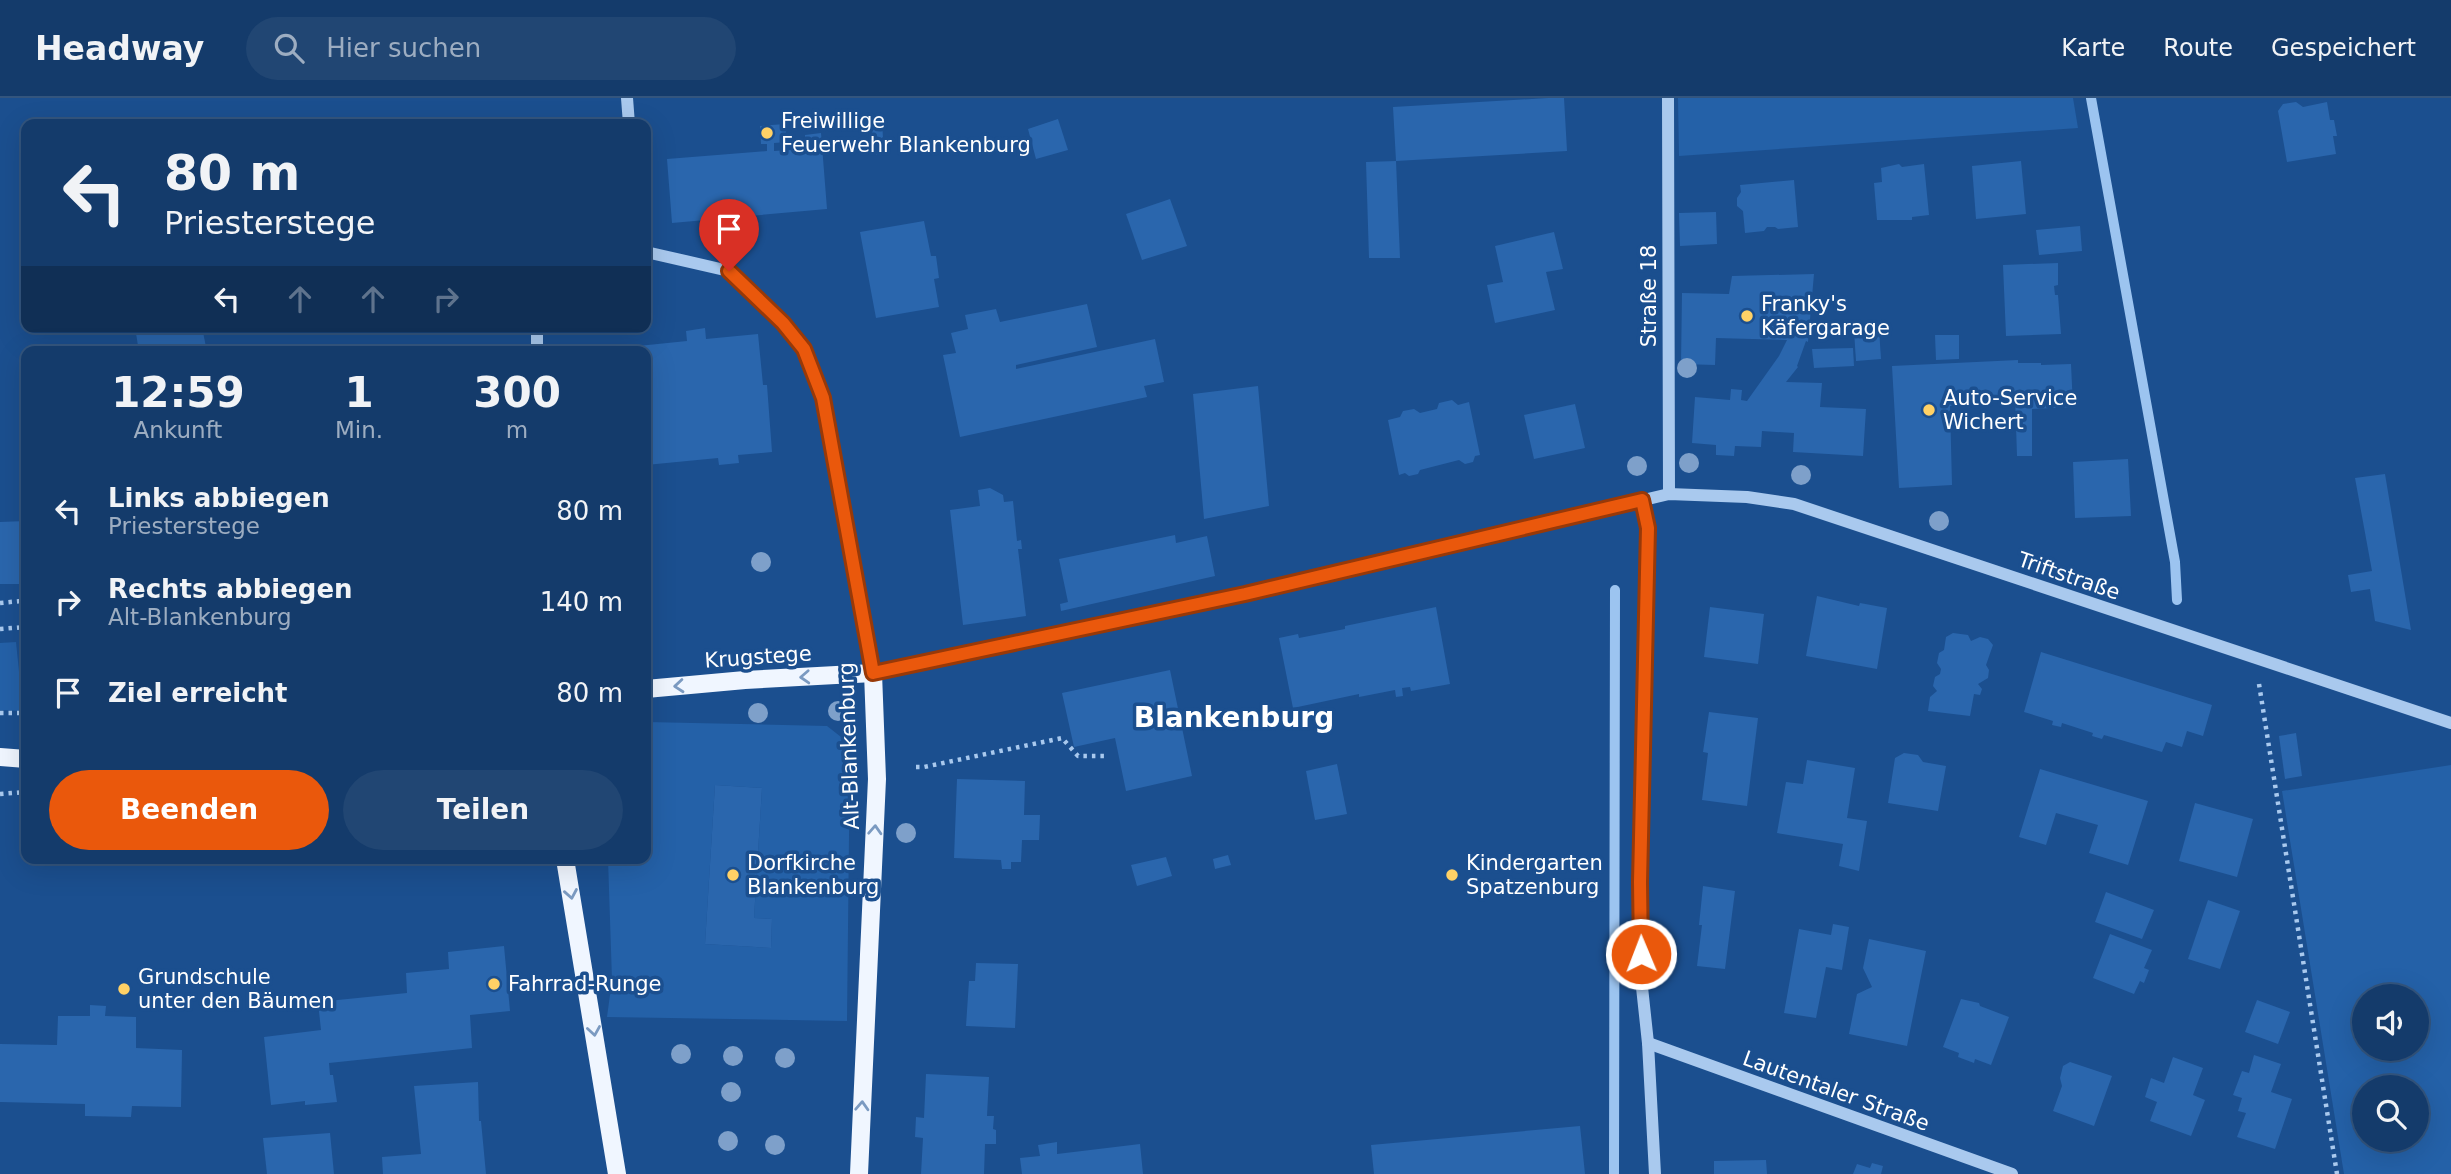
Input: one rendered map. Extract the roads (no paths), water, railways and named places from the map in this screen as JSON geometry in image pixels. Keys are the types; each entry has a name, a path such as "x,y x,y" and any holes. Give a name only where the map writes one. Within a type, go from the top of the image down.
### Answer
{"main road":[{"name":"Krugstege","path":"651,689 873,673"},
{"name":"Alt-Blankenburg","path":"859,1174 877,779 873,673"},
{"path":"0,757 21,759"},
{"path":"566,864 617,1174"}],"street":[{"path":"626,98 628,119"},
{"name":"Straße 18","path":"1668,98 1669,494"},
{"name":"Alt-Blankenburg","path":"651,253 729,271 783,323 804,349 823,398 873,673"},
{"name":"Triftstraße","path":"873,673 1245,594 1669,494 1747,497 1794,504 2451,723"},
{"path":"1642,500 1648,528 1640,882 1642,978 1655,1174"},
{"name":"Lautentaler Straße","path":"1648,1044 2012,1174"}],"waterway":[{"path":"2091,98 2175,562 2177,600"},
{"path":"1614,1174 1615,590"}],"place":[{"name":"Freiwillige Feuerwehr Blankenburg","path":"767,133"},
{"name":"Franky's Käfergarage","path":"1747,316"},
{"name":"Auto-Service Wichert","path":"1929,410"},
{"name":"Dorfkirche Blankenburg","path":"733,875"},
{"name":"Kindergarten Spatzenburg","path":"1452,875"},
{"name":"Fahrrad-Runge","path":"494,984"},
{"name":"Grundschule unter den Bäumen","path":"124,989"}],"district":[{"name":"Blankenburg","path":"1234,717"}]}
